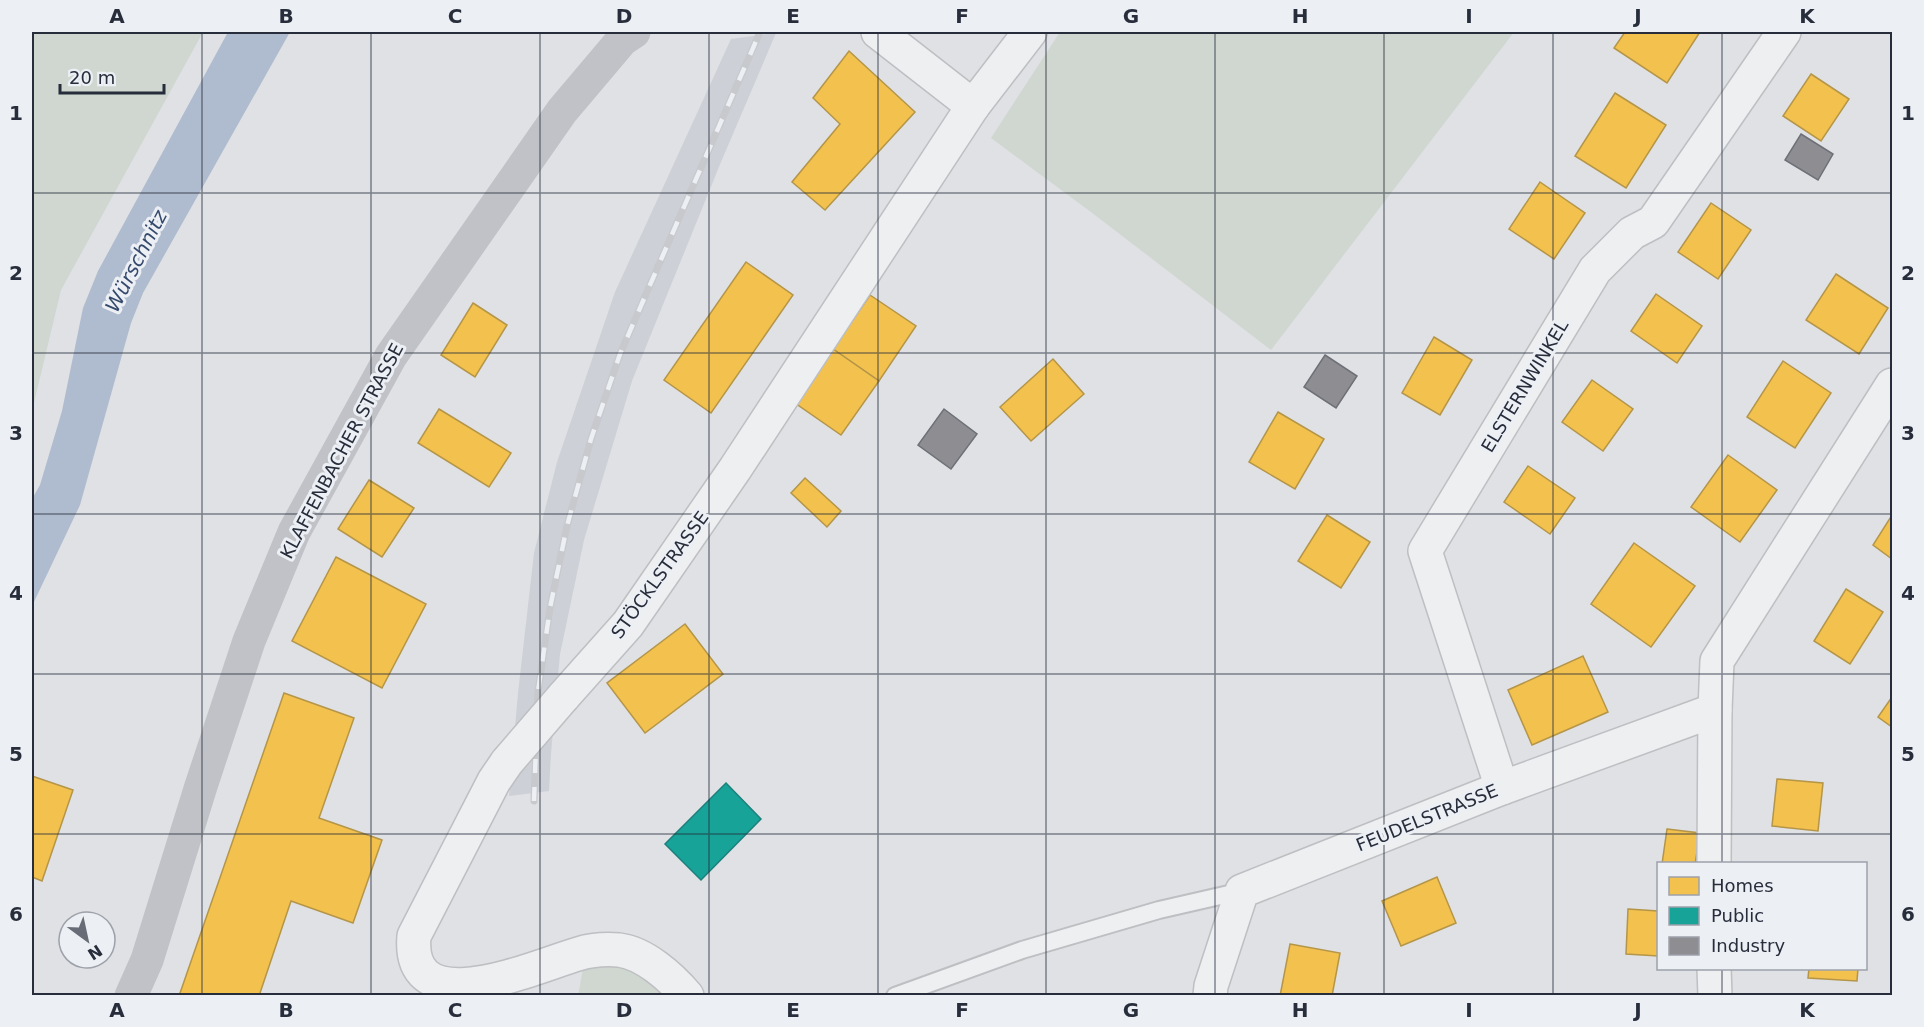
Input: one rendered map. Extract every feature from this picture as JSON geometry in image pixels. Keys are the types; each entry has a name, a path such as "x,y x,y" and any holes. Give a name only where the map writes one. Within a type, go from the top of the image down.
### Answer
{"main road":[{"name":"KLAFFENBACHER STRASSE","path":"131,996 147,960 249,641 294,532 391,356 562,111 622,40 634,32"}],"street":[{"path":"878,32 974,106"},
{"name":"STÖCKLSTRASSE","path":"687,996 663,971 644,959 621,950 600,950 580,954 505,978 467,986 450,984 434,980 424,974 412,952 414,936 494,781 507,762 628,624 735,469 974,106 1030,32"},
{"name":"ELSTERNWINKEL","path":"1502,788 1425,551 1595,270 1632,233 1653,222 1784,32"},
{"path":"1714,862 1717,661 1893,385"},
{"name":"FEUDELSTRASSE","path":"1242,891 1502,788 1715,710"},
{"path":"1210,996 1211,986 1242,891"},
{"path":"1714,970 1715,996"}],"lane":[{"path":"895,996 1034,947 1159,910 1242,891"}],"shaded area":[{"path":"32,32 203,32 61,290 32,411"},
{"path":"1060,32 1514,32 1271,350 991,138"},
{"path":"776,33 632,381 584,540 560,654 549,791 509,796 534,553 557,462 615,292 731,39"},
{"path":"613,965 641,973 668,996 578,996 583,969"}],"water":[{"name":"Würschnitz","path":"228,32 290,32 143,293 131,323 80,505 32,606 32,499 40,485 62,411 83,308 98,271"}],"building: Homes":[{"path":"1625,32 1700,32 1667,83 1614,48"},
{"path":"849,51 915,112 825,210 792,182 840,124 813,98"},
{"path":"1811,74 1849,99 1821,141 1783,116"},
{"path":"1615,93 1666,125 1626,188 1575,156"},
{"path":"1540,182 1585,213 1554,259 1509,229"},
{"path":"1711,203 1751,230 1718,279 1678,252"},
{"path":"746,262 793,295 711,413 664,380"},
{"path":"1836,274 1888,308 1859,354 1806,320"},
{"path":"1656,294 1702,326 1677,363 1631,331"},
{"path":"870,295 916,326 879,381 833,349"},
{"path":"473,303 507,325 475,377 441,355"},
{"path":"1434,337 1472,360 1440,415 1402,393"},
{"path":"833,349 879,381 841,435 795,403"},
{"path":"1053,359 1084,394 1031,441 1000,407"},
{"path":"1783,361 1831,393 1795,448 1747,417"},
{"path":"1592,380 1633,409 1603,451 1562,422"},
{"path":"439,409 511,453 489,487 418,443"},
{"path":"1278,412 1324,439 1295,489 1249,462"},
{"path":"1728,455 1777,490 1740,542 1691,507"},
{"path":"1528,466 1575,498 1550,534 1504,502"},
{"path":"805,478 841,511 827,527 791,493"},
{"path":"369,480 414,508 382,557 338,529"},
{"path":"1327,515 1370,542 1341,588 1298,561"},
{"path":"1892,515 1892,559 1873,545"},
{"path":"1634,543 1695,586 1651,647 1591,604"},
{"path":"336,557 426,604 382,688 292,641"},
{"path":"1846,589 1883,612 1850,664 1814,641"},
{"path":"685,624 723,674 645,733 607,683"},
{"path":"1583,656 1608,712 1532,745 1508,690"},
{"path":"284,693 354,718 319,818 382,840 353,923 291,901 259,996 179,996"},
{"path":"1892,697 1892,727 1878,717"},
{"path":"32,776 73,790 42,881 32,877"},
{"path":"1777,779 1823,783 1818,831 1772,826"},
{"path":"1667,829 1700,833 1695,862 1662,862"},
{"path":"1437,877 1456,923 1401,946 1382,901"},
{"path":"1628,909 1657,911 1657,956 1626,954"},
{"path":"1290,944 1340,953 1332,996 1280,996"},
{"path":"1809,970 1858,970 1857,981 1808,978"}],"building: Public":[{"path":"726,783 761,819 701,880 665,844"}],"building: Industry":[{"path":"1801,134 1833,154 1818,180 1785,160"},
{"path":"1325,355 1357,376 1336,408 1304,387"},
{"path":"944,409 977,434 951,469 918,445"}],"railway":[{"path":"534,801 538,692 550,608 567,526 591,439 620,354 760,32"}]}
